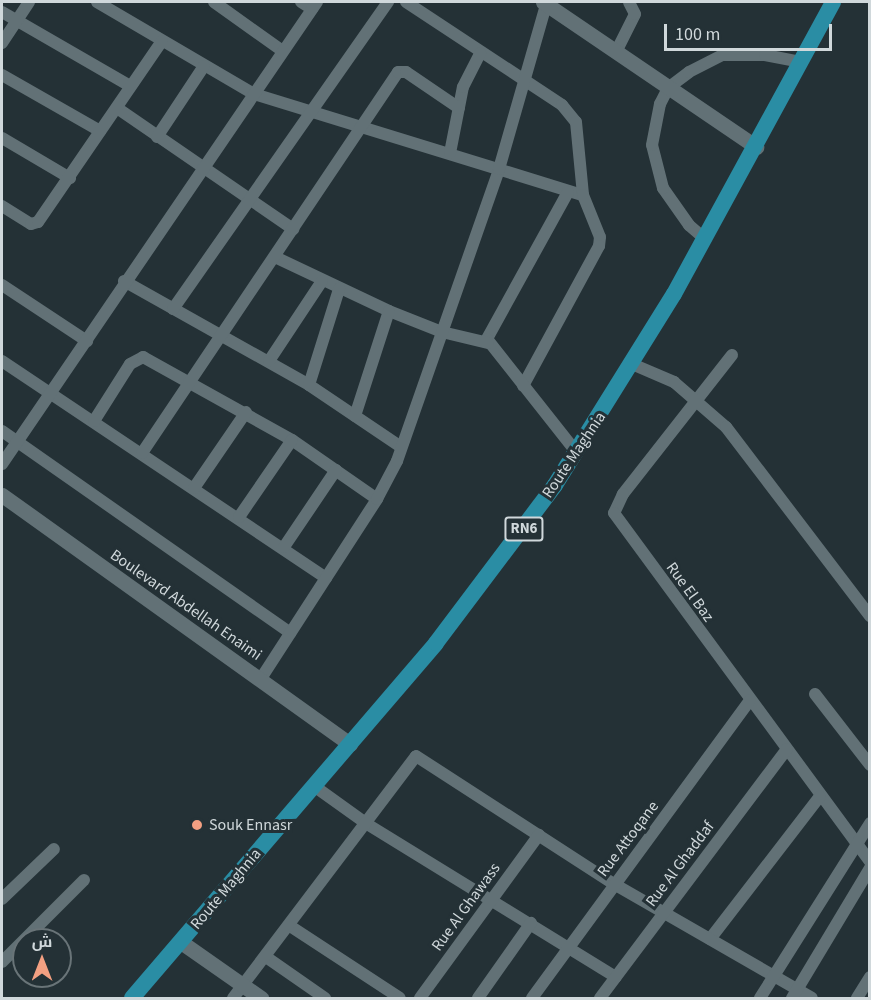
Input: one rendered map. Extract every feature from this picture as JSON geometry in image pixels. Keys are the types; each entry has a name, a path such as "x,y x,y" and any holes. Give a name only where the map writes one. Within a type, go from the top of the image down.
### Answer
{"main road":[{"name":"Route Maghnia","path":"132,999 478,590 577,453 705,239 833,2"}],"street":[{"path":"2,43 29,2"},
{"path":"101,2 162,41 255,94 363,125 583,195"},
{"path":"214,2 281,50"},
{"path":"173,309 388,2"},
{"path":"406,2 524,80 573,116 583,195 600,237 598,251 523,386"},
{"path":"260,680 377,499 401,447 499,170 546,2 756,147"},
{"path":"616,52 635,14 629,2"},
{"path":"2,464 87,341 124,281 201,168 255,94 310,4"},
{"path":"2,12 130,87"},
{"path":"2,207 36,225 162,41"},
{"path":"450,153 463,87 480,53"},
{"path":"705,239 675,208 656,167 652,128 668,88 706,61 723,56 765,55 800,62"},
{"path":"157,137 204,66"},
{"path":"142,453 399,71 459,108"},
{"path":"2,75 100,131"},
{"path":"117,108 201,168 293,229"},
{"path":"2,138 70,178"},
{"path":"488,343 490,330 568,192"},
{"path":"275,257 389,311 442,332 488,343 577,453"},
{"path":"124,281 269,361 401,447"},
{"path":"269,361 322,281"},
{"path":"2,285 87,341"},
{"path":"309,385 339,289"},
{"path":"355,416 389,311"},
{"path":"696,399 732,355"},
{"path":"94,421 135,359 143,357 246,412 292,440 377,499"},
{"path":"2,361 48,395 94,421 284,547 326,578"},
{"path":"632,364 674,382 726,427 777,489 870,616"},
{"name":"Rue El Baz","path":"696,399 623,494 614,513 870,861"},
{"path":"194,488 246,412"},
{"path":"2,431 290,633"},
{"path":"239,517 292,440"},
{"path":"284,547 336,470"},
{"name":"Boulevard Abdellah Enaimi","path":"2,495 350,744"},
{"path":"814,694 870,765"},
{"name":"Rue Attoqane","path":"532,999 750,700"},
{"name":"Rue Al Ghaddaf","path":"600,999 787,749"},
{"path":"233,999 416,756 615,884 774,976 795,994 812,999"},
{"path":"314,786 367,824 616,977"},
{"path":"710,939 820,796"},
{"path":"760,999 870,823"},
{"name":"Rue Al Ghawass","path":"420,999 539,835"},
{"path":"2,899 54,849"},
{"path":"795,994 870,868"},
{"path":"2,962 84,880"},
{"path":"478,999 531,923"},
{"path":"290,926 400,999"},
{"path":"181,942 261,999"},
{"path":"266,957 325,999"},
{"path":"857,999 870,977"}],"place":[{"name":"Souk Ennasr","path":"197,825"}]}
